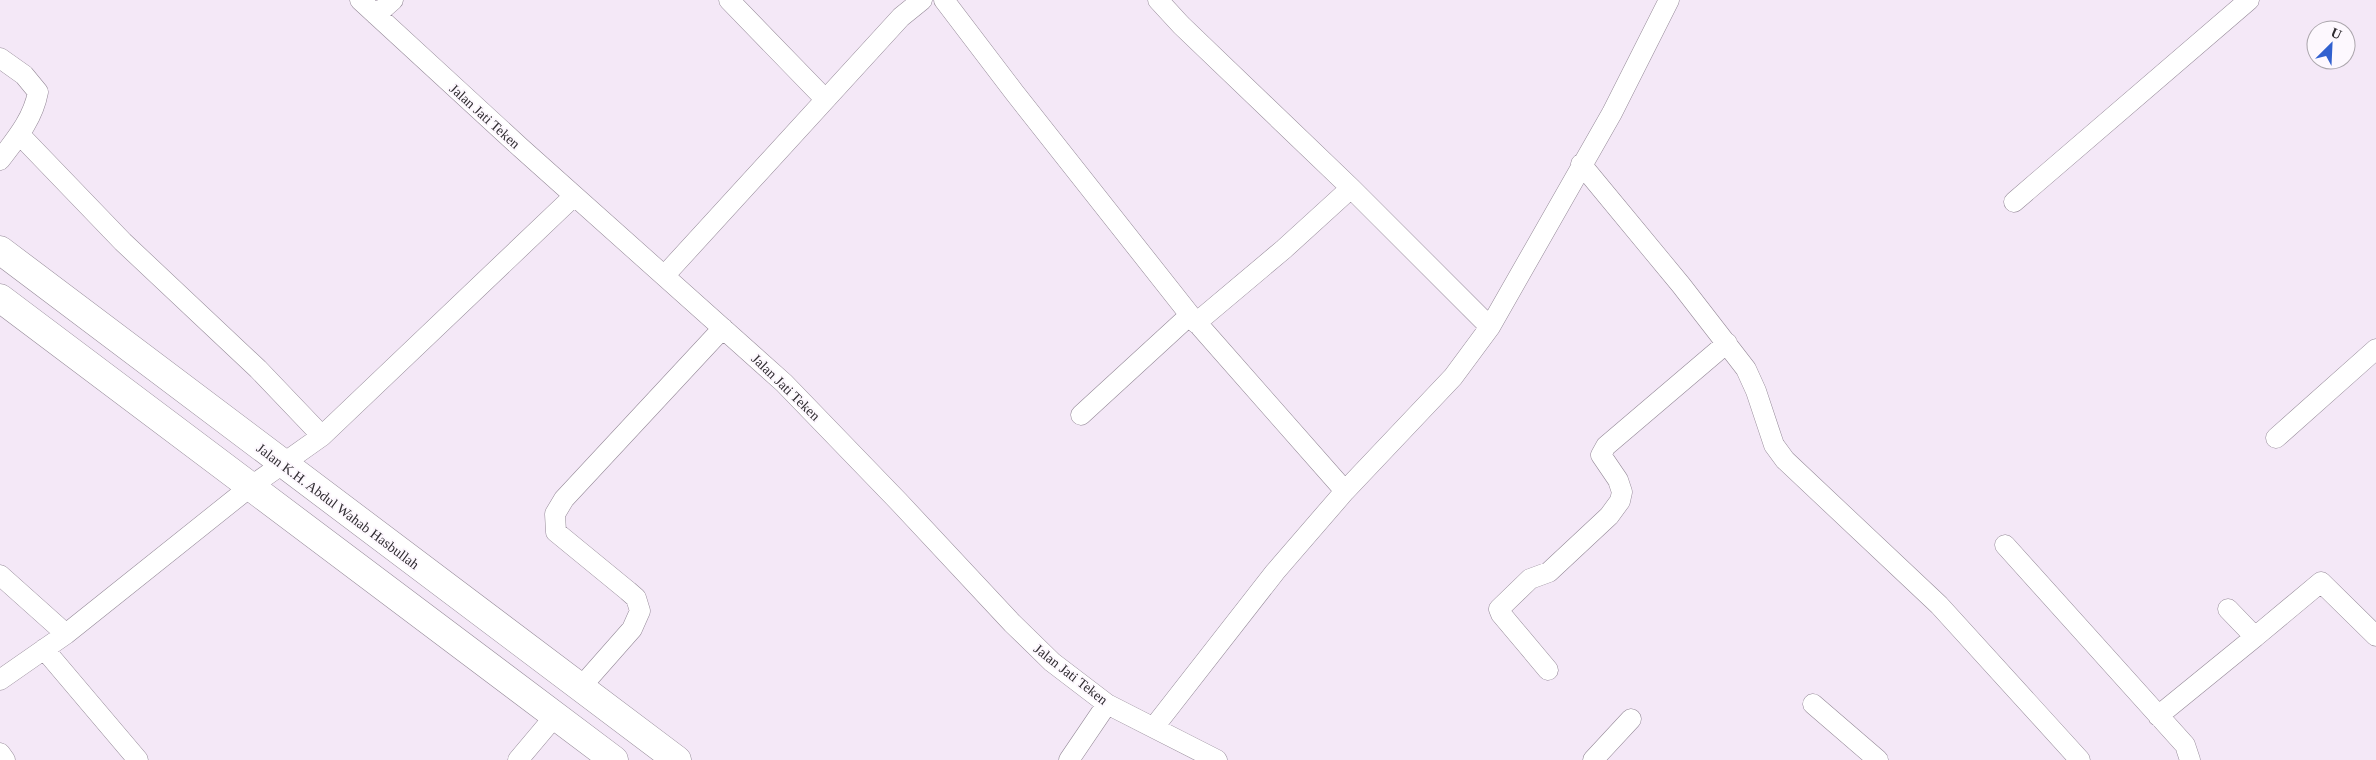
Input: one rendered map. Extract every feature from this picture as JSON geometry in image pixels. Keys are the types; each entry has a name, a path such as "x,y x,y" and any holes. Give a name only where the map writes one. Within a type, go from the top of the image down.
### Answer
{"highway":[{"name":"Jalan K.H. Abdul Wahab Hasbullah","path":"0,250 677,760"},
{"path":"0,298 614,760"}],"street":[{"name":"Jalan Jati Teken","path":"360,0 574,196 724,328 804,403 1033,645 1107,704 1217,760"},
{"path":"376,15 393,0"},
{"path":"729,0 825,99"},
{"path":"665,276 901,16 922,0"},
{"path":"944,0 1193,319 1345,491"},
{"path":"1158,0 1181,25 1351,188 1490,327"},
{"path":"1154,728 1232,625 1345,491 1453,376 1490,327 1581,164 1612,113 1669,0"},
{"path":"2014,202 2249,0"},
{"path":"0,58 24,75 38,92 35,109 20,135 0,160"},
{"path":"20,135 123,242 258,369 322,436"},
{"path":"1581,164 1727,343 1746,369 1756,391 1774,445 1785,460 1939,604 2080,760"},
{"path":"1081,415 1193,319 1284,249 1351,188"},
{"path":"0,680 66,634 250,487 322,436 574,196"},
{"path":"580,688 632,629 640,611 636,598 556,532 553,520 555,514 564,499 724,328"},
{"path":"1548,670 1499,609 1530,579 1549,572 1609,516 1620,501 1622,492 1618,480 1601,455 1606,446 1727,343"},
{"path":"2276,438 2376,349"},
{"path":"2005,545 2185,745 2190,760"},
{"path":"0,574 66,634"},
{"path":"2158,716 2321,582 2376,636"},
{"path":"2228,609 2256,637"},
{"path":"44,648 138,760"},
{"path":"1069,760 1107,704"},
{"path":"1813,704 1878,760"},
{"path":"518,760 555,716"},
{"path":"1593,760 1631,719"},
{"path":"0,753 5,760"}]}
